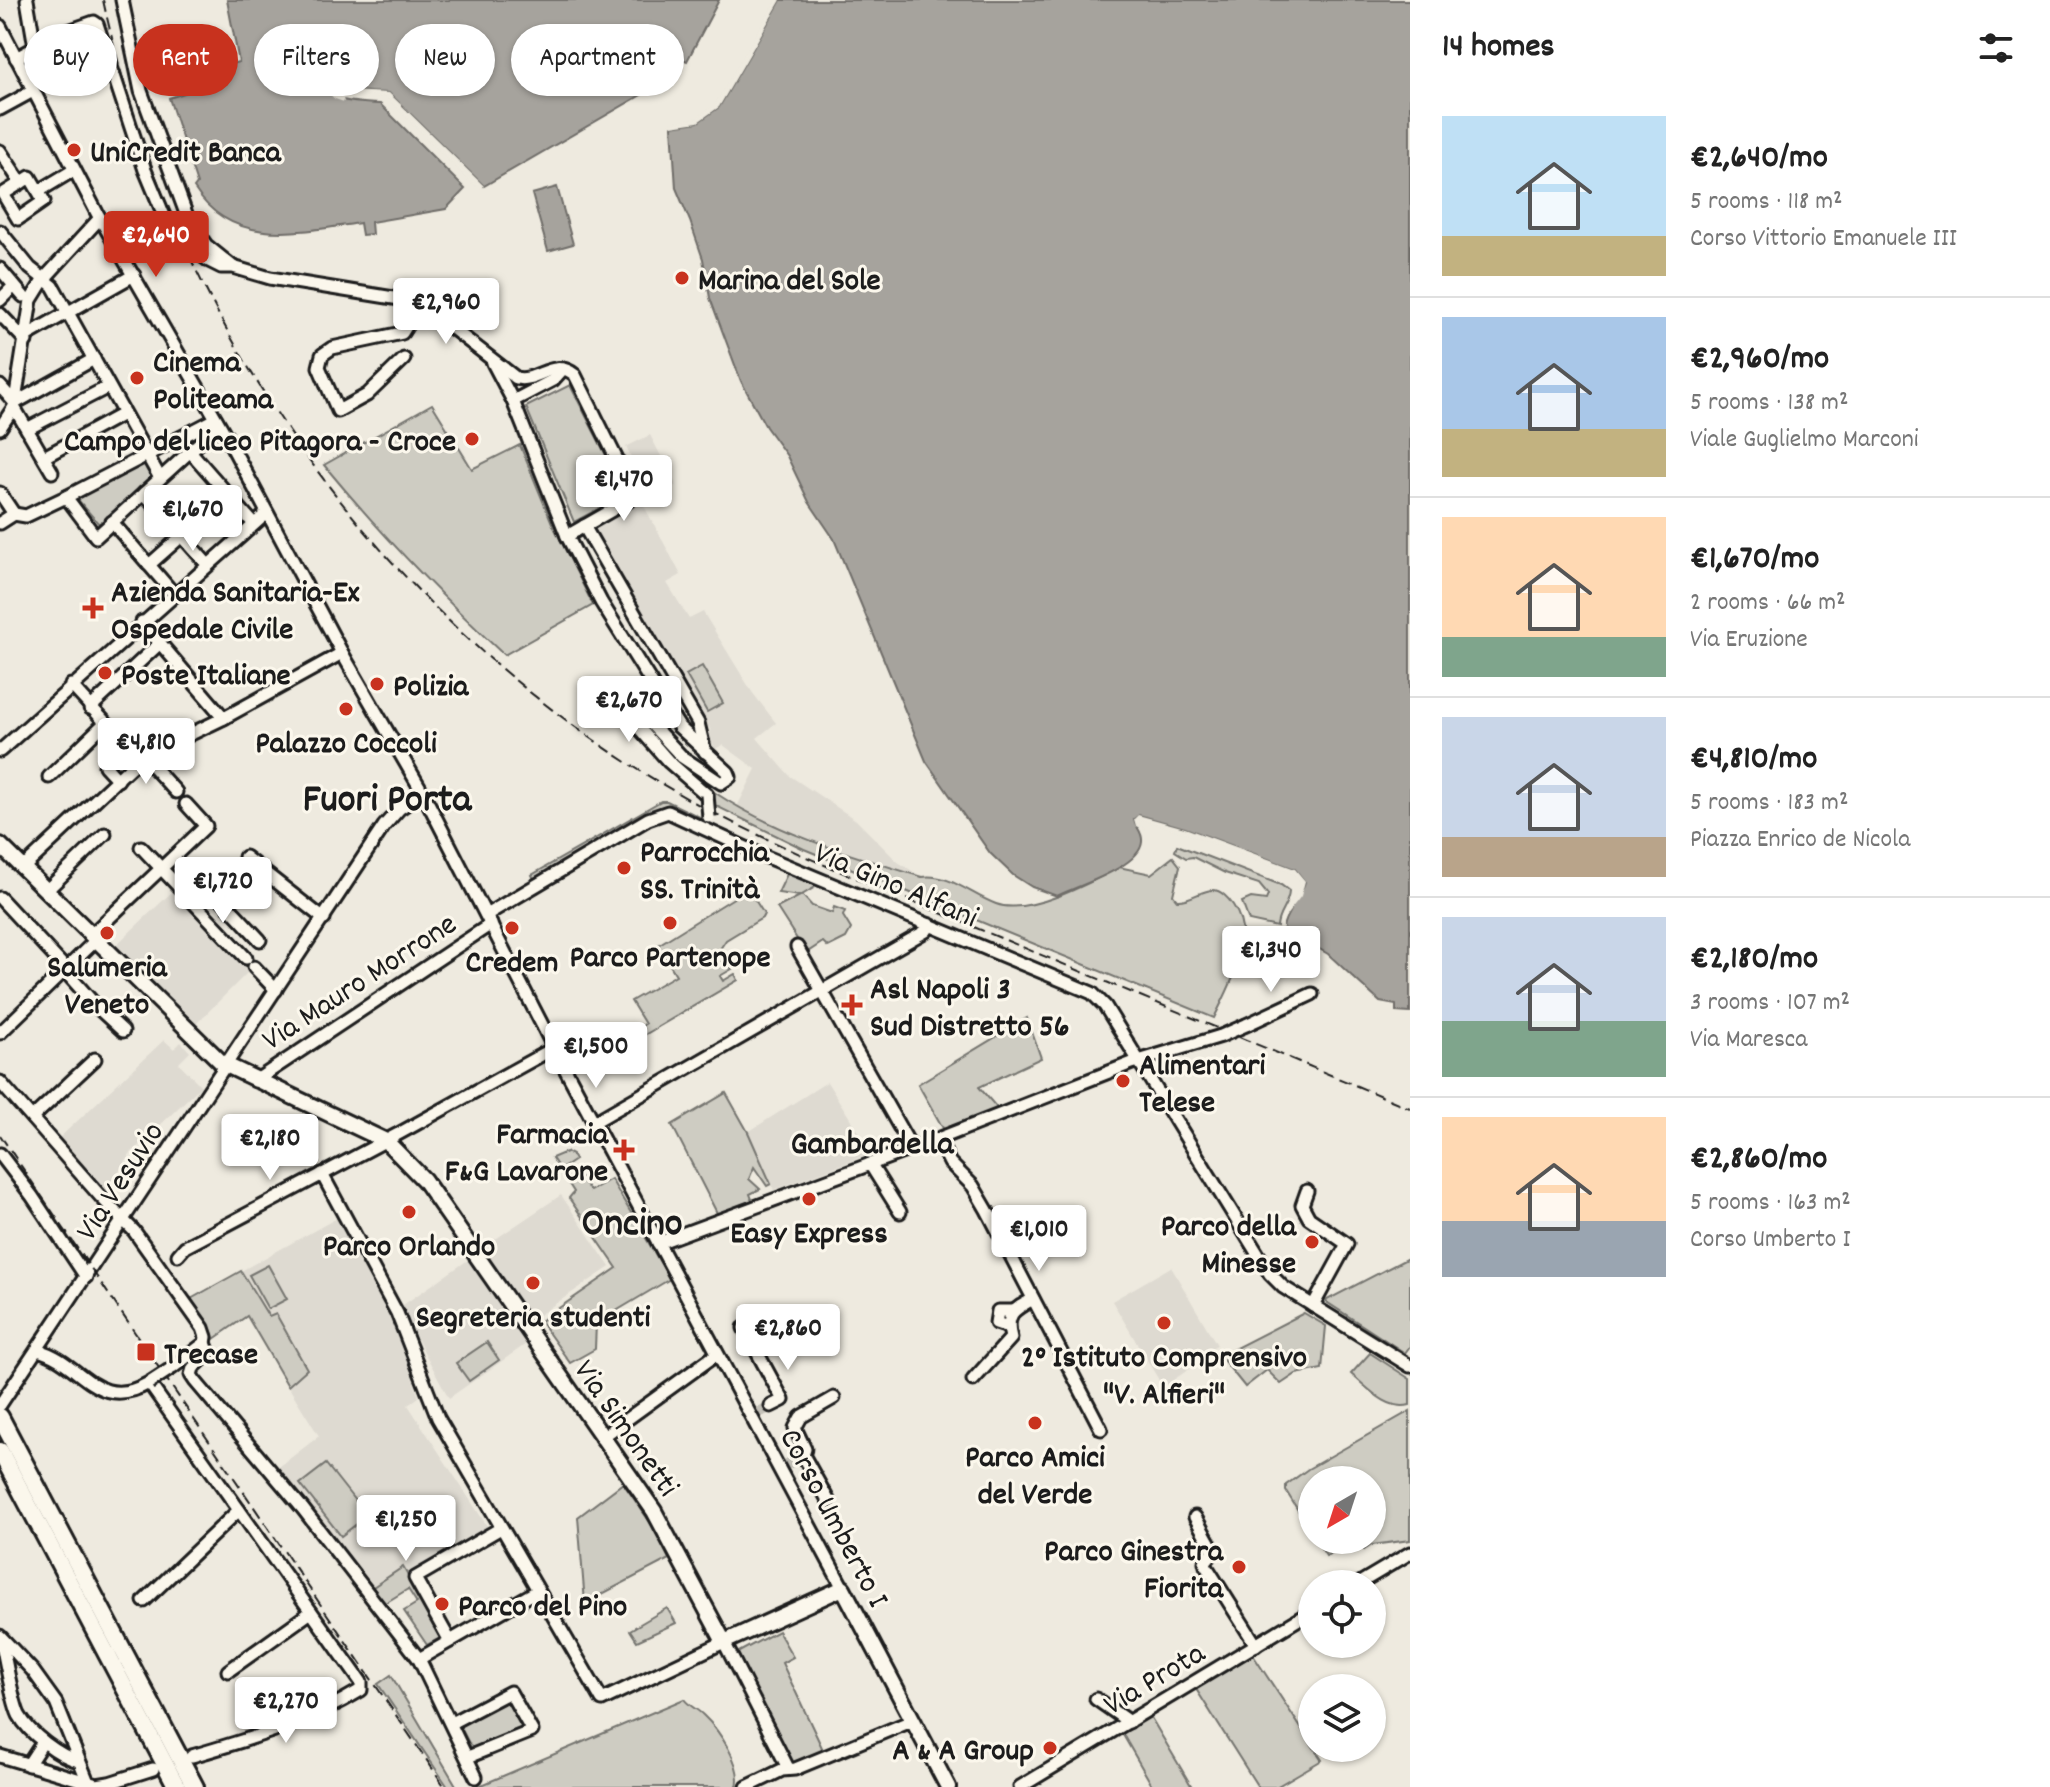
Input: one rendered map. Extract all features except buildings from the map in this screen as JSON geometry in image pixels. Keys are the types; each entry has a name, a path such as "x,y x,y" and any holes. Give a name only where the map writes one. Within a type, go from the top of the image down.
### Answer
{"highway":[{"path":"0,1417 195,1787"},
{"path":"0,1451 177,1787"}],"main road":[{"path":"0,845 225,1066 386,1141"},
{"name":"Via Simonetti","path":"386,1141 424,1180 654,1511 724,1642"},
{"path":"724,1642 843,1588"},
{"name":"Corso Umberto I","path":"843,1588 948,1787"}],"street":[{"path":"27,0 31,24"},
{"path":"122,0 136,73 151,125 202,249"},
{"name":"Corso Umberto I","path":"0,26 24,74"},
{"path":"16,58 24,53"},
{"path":"117,85 145,170 171,227 221,267 392,297 419,306 443,321 520,380 545,370 563,369 575,375 633,489 628,501 567,536"},
{"path":"0,109 24,96"},
{"name":"Corso Umberto I","path":"36,96 100,218 218,422 342,653 423,793 554,1048 717,1354 782,1467 843,1588"},
{"path":"0,152 21,183"},
{"path":"39,191 74,170"},
{"path":"30,177 39,191 44,201 18,219 3,194 30,177"},
{"path":"15,405 29,306 44,279 100,218"},
{"path":"0,231 21,258 53,286 160,478"},
{"path":"0,269 23,296"},
{"path":"26,339 134,275"},
{"path":"0,300 14,286"},
{"path":"404,359 367,395 338,411 318,361 332,348 402,333 419,306"},
{"path":"0,314 26,339"},
{"path":"1,425 15,405 94,359"},
{"path":"491,359 513,401 567,536 601,602 679,727 728,772 730,777 721,783 682,757 640,712 632,715 632,720 661,754 707,795 708,824"},
{"path":"513,401 553,380 563,369"},
{"path":"0,386 15,405 52,472"},
{"path":"27,429 108,387"},
{"path":"44,457 123,414"},
{"path":"66,497 96,537 218,422"},
{"path":"0,523 14,514 26,516 218,422"},
{"path":"189,450 253,523"},
{"path":"0,493 14,514"},
{"path":"144,493 207,564"},
{"path":"149,565 228,495"},
{"path":"1,748 267,513"},
{"path":"112,522 174,594"},
{"path":"584,526 698,723 705,752"},
{"path":"142,622 224,718"},
{"path":"628,647 647,635"},
{"path":"90,708 160,643"},
{"path":"23,868 142,758 224,718 342,653"},
{"path":"71,685 126,745 176,792"},
{"path":"49,777 105,723"},
{"path":"118,780 105,766 126,745"},
{"name":"Via Vesuvio","path":"3,1401 391,816 423,793"},
{"path":"0,1033 206,826 186,804"},
{"name":"Via Gino Alfani","path":"488,919 660,812 708,824 930,925 1092,993 1105,1006 1270,1274 1283,1287 1410,1366"},
{"path":"46,891 105,834"},
{"path":"141,847 276,990"},
{"path":"245,857 324,919"},
{"path":"186,894 202,878 260,940"},
{"path":"0,898 123,1031"},
{"name":"Via Mauro Morrone","path":"255,1081 488,919"},
{"path":"594,1122 822,992 926,931 930,925"},
{"path":"797,947 912,1149"},
{"path":"658,1243 1139,1061 1221,1036 1312,994"},
{"path":"178,1255 185,1247 554,1048"},
{"path":"32,1118 95,1059"},
{"path":"0,1082 138,1236 203,1328 209,1353 193,1368 191,1375 303,1509 419,1659 476,1777"},
{"path":"938,1139 950,1163 973,1186 1101,1429"},
{"path":"0,1154 86,1277"},
{"path":"870,1164 900,1212"},
{"path":"322,1174 397,1313 438,1418 602,1700 724,1642"},
{"path":"1307,1191 1302,1205 1309,1218 1347,1244 1313,1306"},
{"path":"973,1380 1011,1338 1008,1327 1014,1311 1033,1299"},
{"path":"744,1328 783,1400 771,1406"},
{"path":"37,1350 50,1354 94,1387 119,1393 149,1383 205,1343"},
{"path":"601,1438 717,1354"},
{"path":"149,1383 361,1682 361,1690 334,1706 291,1724 192,1756"},
{"path":"828,1500 801,1457 805,1449 795,1428 798,1420 834,1398"},
{"path":"144,1601 239,1510"},
{"path":"1195,1517 1214,1551 1205,1562 1206,1566 1256,1645"},
{"path":"450,1641 415,1578 501,1528"},
{"path":"1381,1570 1410,1553"},
{"path":"419,1659 537,1591"},
{"path":"228,1671 311,1612"},
{"name":"Via Prota","path":"1020,1787 1298,1620"},
{"path":"0,1637 19,1715 43,1742 79,1761"},
{"path":"0,1637 33,1671 56,1703 90,1785"},
{"name":"Via Simonetti","path":"724,1642 788,1768"},
{"path":"451,1723 510,1692 532,1731 468,1757"},
{"path":"1096,1699 1129,1722"},
{"path":"747,1787 914,1720"},
{"path":"28,1765 43,1742"},
{"path":"2,1759 90,1785 109,1783 153,1769"}],"shaded area":[{"path":"227,0 719,0 687,61 684,60 684,24 511,24 511,96 639,96 484,186 389,93 379,92 379,24 254,24 254,96 334,96 353,102 380,104 465,189 446,209 371,222 372,234 362,235 360,223 291,232 247,228 228,220 210,207 194,188 197,184 169,98 238,96 238,24 232,24"},
{"path":"781,0 1410,0 1410,1013 1396,1012 1396,1005 1380,1002 1328,954 1283,928 1305,882 1295,869 1185,828 1139,815 1134,819 1142,842 1131,860 1106,875 1057,896 1032,887 1013,875 990,853 926,761 834,539 809,502 787,456 766,427 741,381 710,298 703,259 676,188 672,126 698,122 719,107"},
{"path":"557,187 573,244 548,251 532,194"},
{"path":"570,385 626,494 574,522 526,407"},
{"path":"432,404 472,469 520,445 552,523 593,605 504,655 411,563 324,465"},
{"path":"650,435 676,485 643,504 681,575 667,583 689,619 703,612 752,692 776,723 757,738 790,776 856,820 898,862 922,877 798,837 737,807 756,769 723,745 715,749 707,736 711,731 593,529 650,495 626,447"},
{"path":"143,464 150,470 153,479 105,522 98,523 79,501 80,495"},
{"path":"702,666 723,703 707,712 686,675"},
{"path":"714,792 789,832 922,877 941,878 1009,907 1025,906 1059,896 1119,867 1151,874 1173,857 1180,866 1173,895 1177,900 1216,890 1233,905 1242,933 1238,962 1214,1018 804,849 714,805"},
{"path":"661,801 708,821 706,830 668,812 537,885 532,875"},
{"path":"1177,845 1281,885 1289,891 1277,927 1249,921 1242,902 1251,898 1266,900 1268,895 1259,884 1225,873 1193,857 1186,858 1175,851"},
{"path":"787,874 817,886 802,895 812,906 832,913 834,907 845,911 843,916 851,929 846,938 828,947 823,942 806,953 777,908 800,896 778,893"},
{"path":"748,889 764,914 762,918 726,940 720,949 722,953 710,960 714,966 726,959 732,969 720,976 723,981 735,974 738,980 641,1037 636,1029 645,1024 631,1001 676,975 658,945"},
{"path":"173,891 250,970 195,1025 114,947"},
{"path":"1027,1018 1041,1058 979,1087 998,1109 944,1130 918,1084"},
{"path":"164,1040 174,1049 181,1042 190,1052 179,1063 201,1086 130,1154 104,1196 56,1141"},
{"path":"827,1082 872,1153 774,1190 748,1132"},
{"path":"726,1093 748,1132 771,1184 767,1186 754,1167 749,1179 760,1189 750,1194 753,1202 718,1215 672,1125"},
{"path":"566,1152 575,1160 563,1168 569,1180 581,1178 590,1191 611,1179 670,1279 596,1323 595,1349 570,1363 540,1321 617,1268 569,1198 574,1192 552,1158"},
{"path":"561,1195 610,1267 524,1325 475,1253"},
{"path":"339,1217 391,1313 419,1397 408,1405 489,1529 408,1575 403,1568 370,1589 275,1470 319,1436 288,1386 307,1369 275,1315 269,1317 241,1271"},
{"path":"1410,1257 1410,1346 1405,1353 1325,1301"},
{"path":"468,1260 526,1344 449,1398 400,1307"},
{"path":"268,1265 287,1299 268,1309 249,1275"},
{"name":"2° Istituto Comprensivo \"V. Alfieri\"","path":"1171,1267 1217,1345 1203,1352 1201,1361 1163,1387 1112,1301"},
{"path":"241,1271 269,1317 276,1314 307,1369 288,1386 247,1316 214,1339 189,1300"},
{"path":"1304,1313 1326,1326 1322,1369 1296,1374 1281,1384 1267,1370 1245,1387 1220,1356"},
{"path":"487,1342 499,1360 469,1381 456,1363"},
{"path":"1370,1353 1410,1379 1410,1405 1386,1402 1351,1374"},
{"path":"1410,1411 1410,1540 1386,1543 1386,1466 1313,1466"},
{"path":"326,1464 367,1516 341,1536 300,1484"},
{"path":"1298,1476 1298,1510 1286,1491 1286,1485"},
{"path":"623,1483 654,1528 669,1559 585,1603 578,1517"},
{"path":"403,1567 442,1637 427,1645 404,1611 417,1603 408,1589 382,1605 370,1589"},
{"path":"667,1608 676,1623 637,1641 630,1630"},
{"path":"778,1631 793,1657 782,1663 825,1754 796,1764 792,1762 737,1653"},
{"path":"1253,1655 1298,1723 1298,1762 1319,1762 1276,1787 1258,1787 1196,1689"},
{"path":"391,1675 457,1787 448,1787 378,1684"},
{"path":"684,1699 716,1729 733,1759 737,1787 477,1787"},
{"path":"509,1700 525,1728 472,1749 460,1726"},
{"path":"1150,1716 1192,1787 1153,1787 1122,1733"}],"pier":[{"path":"777,0 781,0 719,107 698,122 672,126 670,123 697,118 716,104"},
{"path":"389,93 484,186 480,188 468,179 387,97 373,96"},
{"path":"1138,815 1185,828 1295,869 1305,881 1301,896 1283,920 1283,928 1279,927 1280,919 1297,894 1301,882 1293,873 1140,819 1139,824 1145,831 1136,826 1134,819"}],"tunnel":[{"path":"758,1413 771,1406"},
{"path":"786,1465 799,1458"}],"railway":[{"path":"103,0 134,115 176,226 228,332 290,433 362,528 442,615 531,693 652,778 700,806 776,843 1410,1108"},
{"path":"0,1135 445,1787"}],"place":[{"name":"UniCredit Banca","path":"74,150"},
{"name":"Marina del Sole","path":"682,278"},
{"name":"Cinema Politeama","path":"137,378"},
{"name":"Campo del liceo Pitagora - Croce","path":"472,439"},
{"name":"Azienda Sanitaria-Ex Ospedale Civile","path":"93,608"},
{"name":"Poste Italiane","path":"105,673"},
{"name":"Polizia","path":"377,684"},
{"name":"Palazzo Coccoli","path":"346,709"},
{"name":"Parrocchia SS. Trinità","path":"624,868"},
{"name":"Parco Partenope","path":"670,923"},
{"name":"Credem","path":"512,928"},
{"name":"Salumeria Veneto","path":"107,933"},
{"name":"Asl Napoli 3 Sud Distretto 56","path":"852,1005"},
{"name":"Alimentari Telese","path":"1123,1081"},
{"name":"Farmacia F&G Lavarone","path":"624,1150"},
{"name":"Easy Express","path":"809,1199"},
{"name":"Parco Orlando","path":"409,1212"},
{"name":"Parco della Minesse","path":"1312,1242"},
{"name":"Segreteria studenti","path":"533,1283"},
{"name":"2° Istituto Comprensivo \"V. Alfieri\"","path":"1164,1323"},
{"name":"Trecase","path":"146,1352"},
{"name":"Parco Amici del Verde","path":"1035,1423"},
{"name":"Parco Ginestra Fiorita","path":"1239,1567"},
{"name":"Parco del Pino","path":"442,1604"},
{"name":"A & A Group","path":"1050,1748"}],"district":[{"name":"Fuori Porta","path":"387,796"},
{"name":"Gambardella","path":"872,1141"},
{"name":"Oncino","path":"632,1220"}]}
